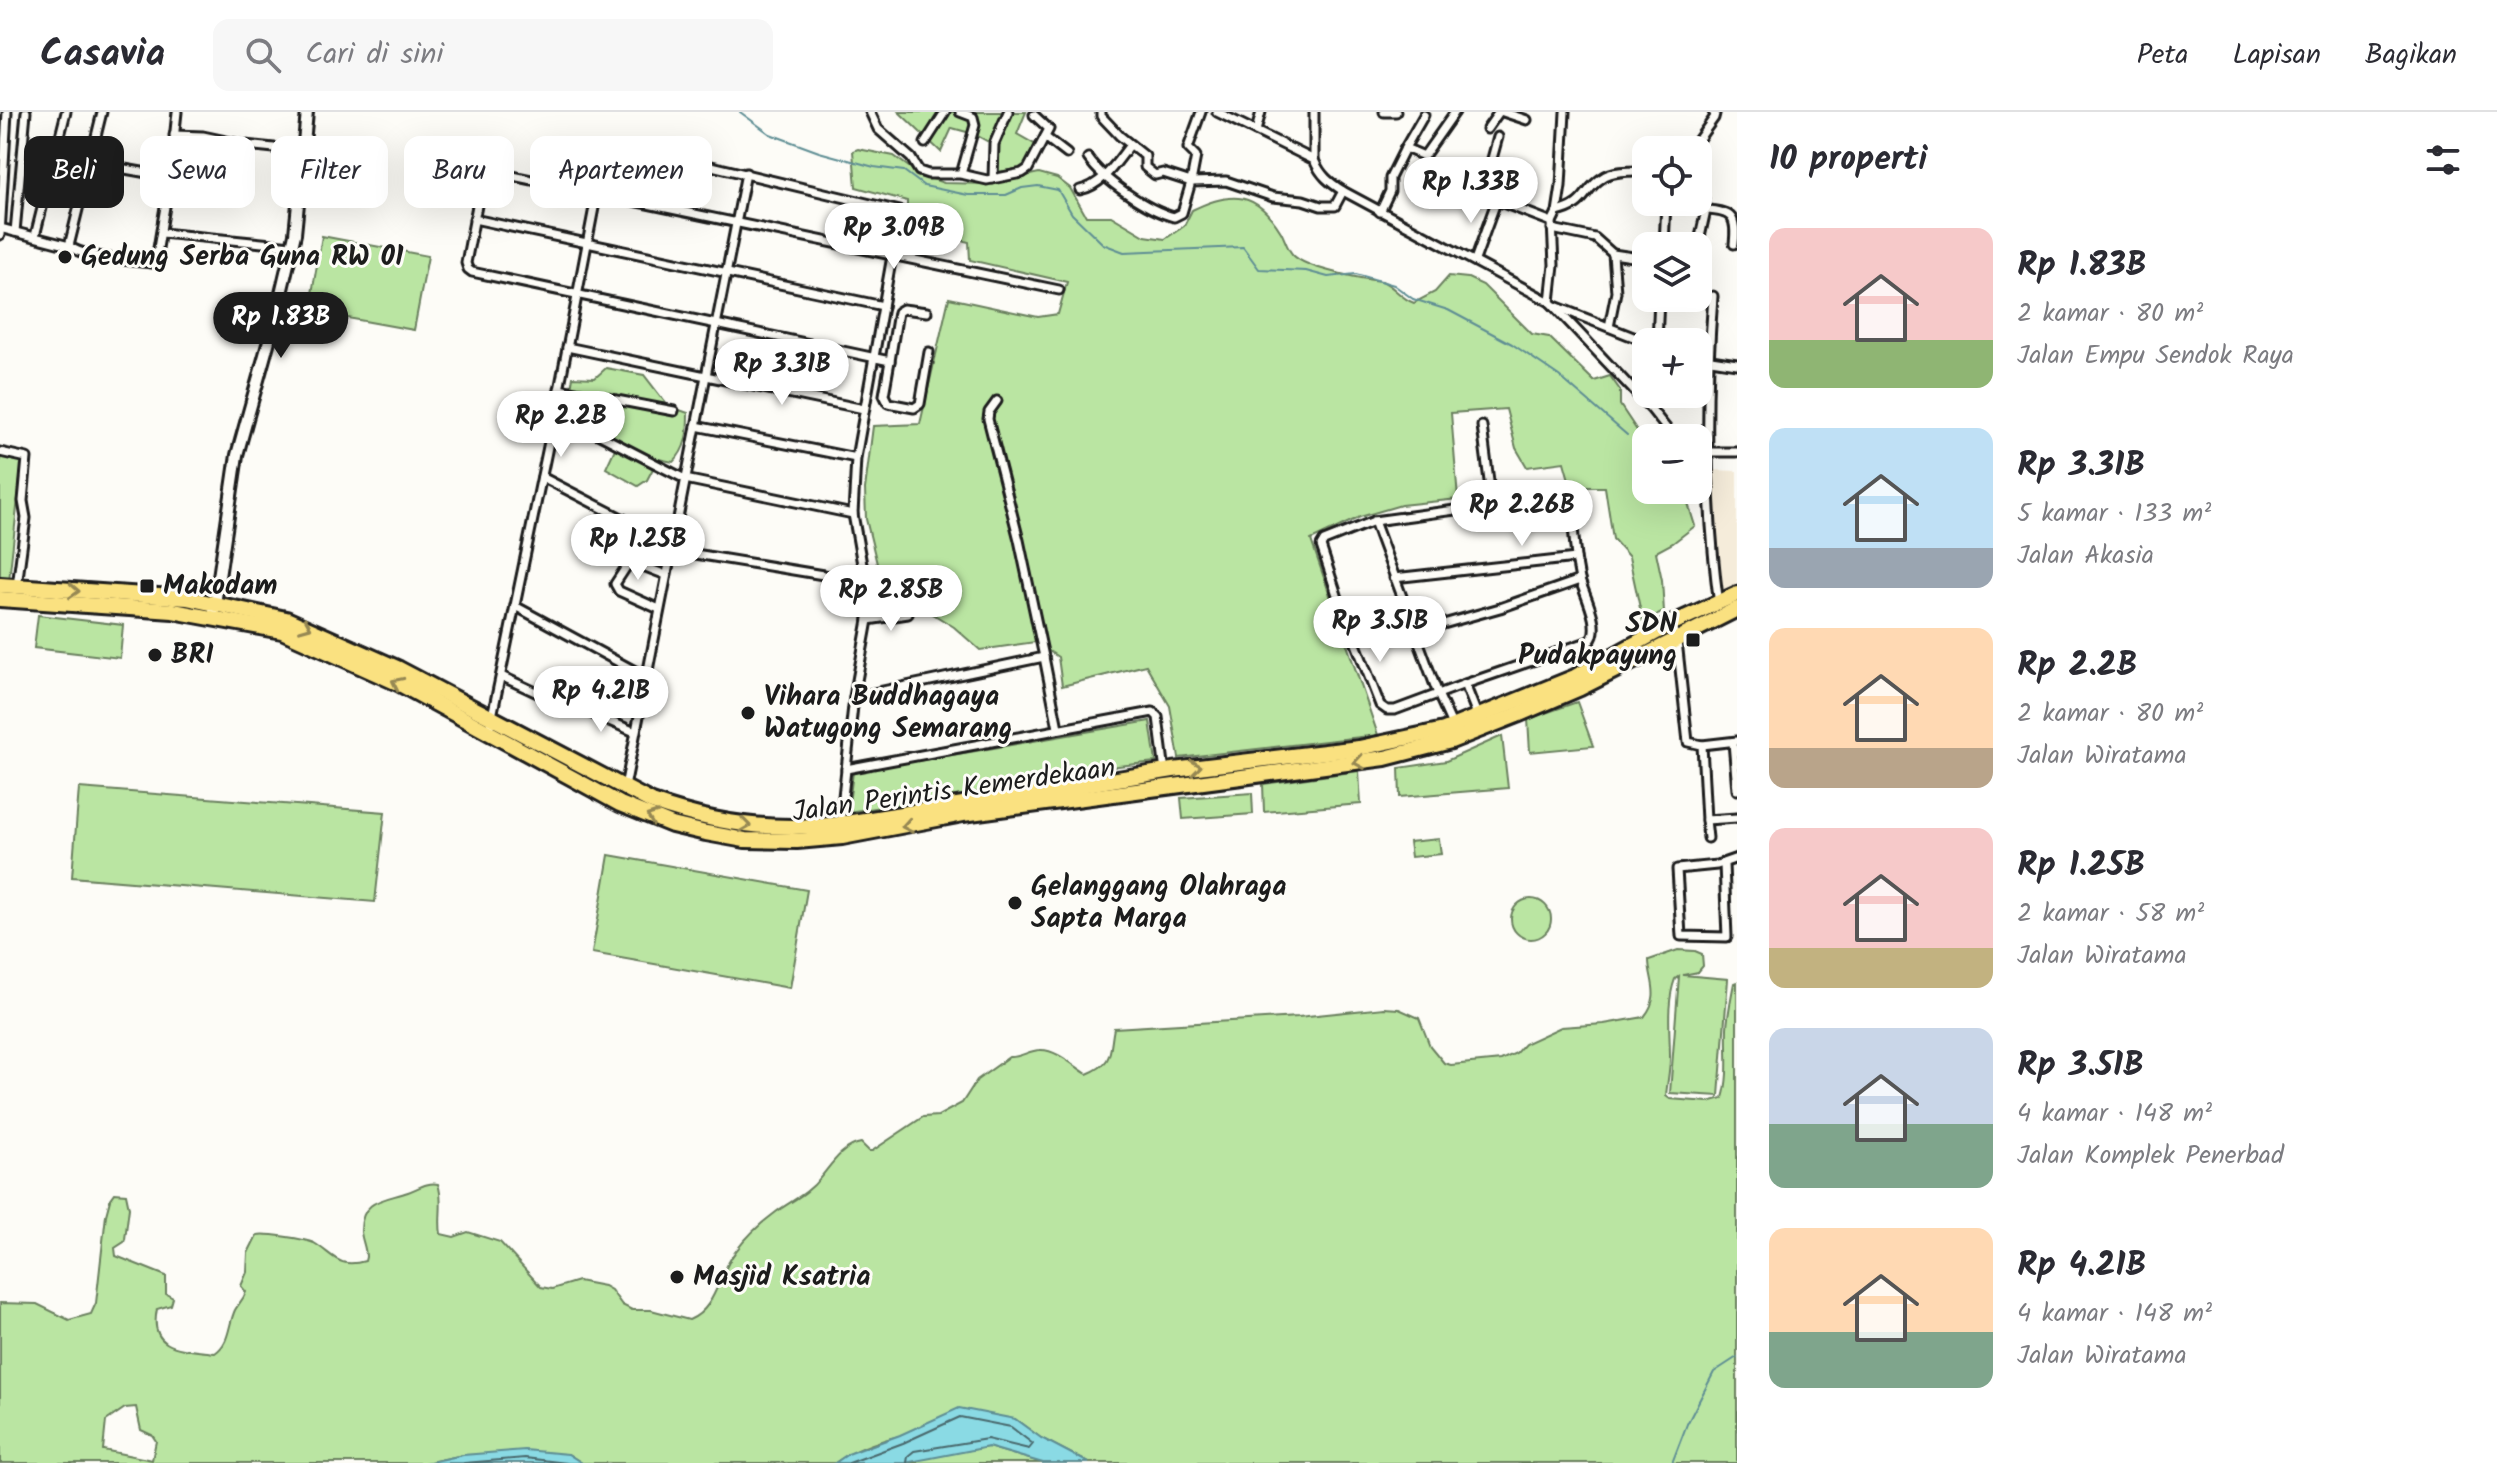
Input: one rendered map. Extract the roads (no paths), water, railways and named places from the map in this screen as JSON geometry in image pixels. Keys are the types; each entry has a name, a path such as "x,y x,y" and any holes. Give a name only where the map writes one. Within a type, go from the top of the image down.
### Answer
{"highway":[{"name":"Jalan Perintis Kemerdekaan","path":"0,585 286,619 407,673 620,804 684,828 745,840 821,840 1165,772 1359,748 1481,723 1580,688 1677,641 1737,594"},
{"name":"Jalan Perintis Kemerdekaan","path":"0,599 214,610"},
{"name":"Jalan Perintis Kemerdekaan","path":"491,725 679,812 747,826 796,828 840,824 1385,758 1451,741 1671,624 1737,609"}],"main road":[{"path":"305,136 307,112"},
{"path":"214,610 232,476 275,319 292,246 296,208"}],"street":[{"path":"7,112 0,231 35,236 73,250 153,263 157,258 166,208"},
{"path":"15,232 26,112"},
{"path":"35,236 66,112"},
{"path":"97,136 102,112"},
{"path":"177,112 174,135 203,136 271,148"},
{"path":"870,112 878,129 911,158 919,171 961,174 987,180 1028,169 1049,128 1034,115"},
{"path":"925,143 945,112"},
{"path":"960,112 973,117 975,125 961,174"},
{"path":"993,179 993,149 1008,112"},
{"path":"1101,112 1101,116 1145,156 1145,167 1155,175 1163,173 1191,182 1226,181 1273,197 1303,200 1330,208 1335,206 1343,191"},
{"path":"1088,158 1105,177 1149,207 1174,217 1182,213 1191,182 1196,156 1188,148 1201,112"},
{"path":"1217,112 1314,160 1327,181 1380,212 1475,260 1552,304 1632,336"},
{"path":"1256,131 1261,112"},
{"path":"1314,112 1314,160"},
{"path":"1384,112 1396,112"},
{"path":"1405,148 1424,156 1455,112"},
{"path":"1487,129 1501,112 1527,120"},
{"path":"1565,112 1561,186 1552,226 1552,304 1632,389"},
{"path":"1701,136 1714,118 1713,112"},
{"path":"1380,212 1390,191 1390,178 1424,115"},
{"path":"1045,137 1067,154"},
{"path":"1498,137 1482,192 1484,197 1552,226 1595,238 1613,254 1632,257"},
{"path":"1080,190 1092,188 1105,177 1130,145"},
{"path":"712,165 897,208 902,214 856,458 853,514 866,582 868,620 854,697 840,824"},
{"path":"530,179 489,171 483,174 466,263 468,269 890,361"},
{"path":"1557,212 1579,202 1600,178 1632,172"},
{"path":"624,788 746,173"},
{"path":"1475,260 1496,202"},
{"path":"69,246 79,208"},
{"path":"491,725 594,208"},
{"path":"673,208 1059,290"},
{"path":"1712,211 1724,212 1732,218 1736,228 1734,244"},
{"path":"474,219 883,306"},
{"path":"162,233 292,246"},
{"path":"1609,327 1616,292 1613,254"},
{"path":"1711,328 1713,296"},
{"path":"927,312 903,309 898,312 885,401 914,408 920,404 929,352"},
{"path":"567,347 864,409"},
{"path":"1712,361 1737,364"},
{"path":"559,389 674,411"},
{"path":"997,401 988,419 1025,565 1058,728"},
{"path":"1648,408 1662,424"},
{"path":"555,412 685,479 853,514"},
{"path":"696,426 856,458"},
{"path":"1482,426 1492,505"},
{"path":"0,452 27,458 23,501 26,518 17,586"},
{"path":"1712,452 1737,452"},
{"path":"542,477 672,547 866,582"},
{"path":"1565,500 1571,507 1576,558 1595,627 1594,636 1590,641 1395,710 1387,710 1380,705 1321,546 1324,541 1374,521 1492,505 1565,500"},
{"path":"1708,504 1719,611"},
{"path":"1374,521 1453,727"},
{"path":"618,555 666,575"},
{"path":"1394,578 1576,558"},
{"path":"630,561 615,587 659,609"},
{"path":"1415,632 1500,608 1580,580"},
{"path":"515,606 646,677"},
{"path":"868,620 908,614"},
{"path":"1671,624 1677,641 1688,742 1702,745 1735,742 1737,790"},
{"path":"854,697 1044,657"},
{"path":"501,676 574,710 579,708 635,732"},
{"path":"1465,684 1481,723"},
{"path":"846,769 1153,712 1158,717 1165,772"},
{"path":"1702,745 1708,838"},
{"path":"1706,820 1737,818"},
{"path":"1737,858 1724,864 1677,869 1681,936 1737,937"},
{"path":"1724,864 1727,937"}],"water":[{"path":"959,1408 1015,1419 1041,1438 1089,1463 1043,1463 988,1447 905,1463 835,1463 848,1454"},
{"path":"525,1450 568,1454 582,1463 426,1463 463,1455"}],"waterway":[{"path":"740,112 770,134 819,152 874,167 904,171 924,186 968,195 1006,195 1022,188 1038,186 1058,190 1072,214 1103,244 1124,252 1243,247 1259,269 1306,271 1328,277 1356,274 1394,285 1413,299 1448,310 1512,344 1559,376 1627,435"},
{"path":"1672,1463 1687,1424 1714,1372 1737,1357"}],"place":[{"name":"Gedung Serba Guna RW 01","path":"65,257"},
{"name":"Makodam","path":"147,586"},
{"name":"SDN Pudakpayung","path":"1693,640"},
{"name":"BRI","path":"155,655"},
{"name":"Vihara Buddhagaya Watugong Semarang","path":"748,713"},
{"name":"Gelanggang Olahraga Sapta Marga","path":"1015,903"},
{"name":"Masjid Ksatria","path":"677,1277"}]}
